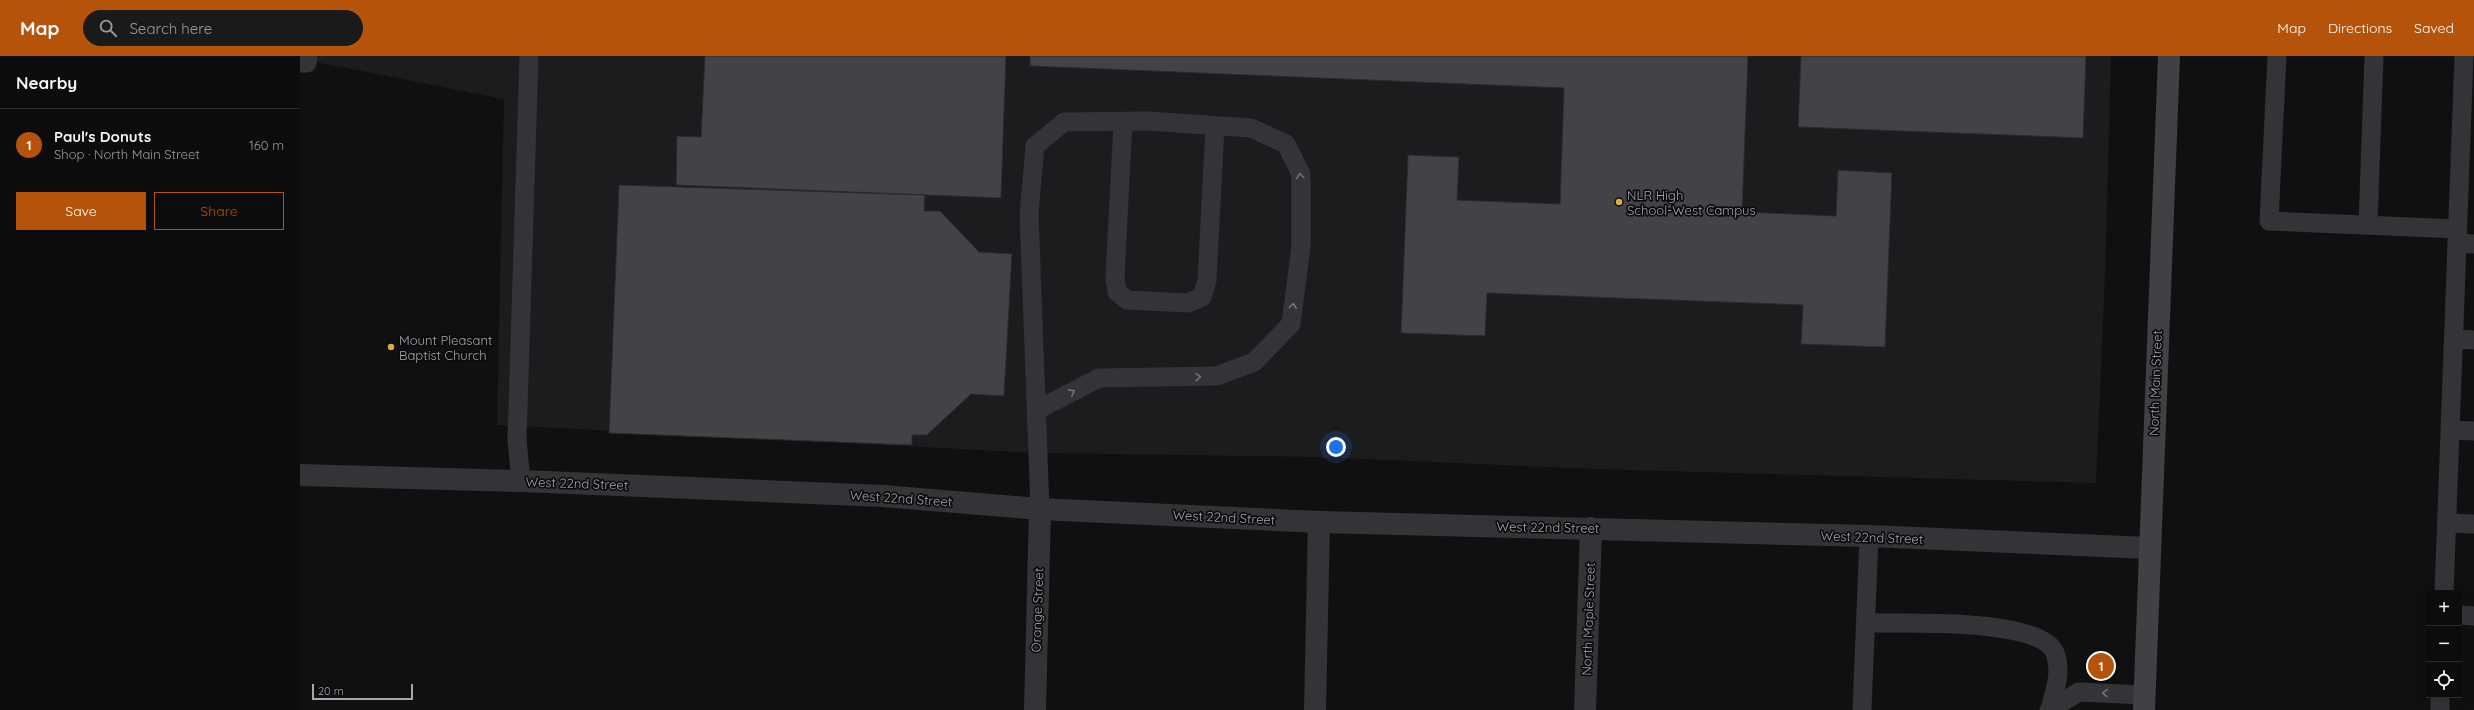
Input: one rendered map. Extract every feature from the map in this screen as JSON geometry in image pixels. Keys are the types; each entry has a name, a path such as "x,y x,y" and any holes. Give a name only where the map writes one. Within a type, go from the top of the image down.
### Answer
{"main road":[{"name":"North Main Street","path":"2144,702 2169,56"}],"street":[{"name":"West 22nd Street","path":"300,475 521,481 883,496 1040,509 1320,522 1869,536 2149,548"},
{"name":"Orange Street","path":"1035,710 1040,509"},
{"path":"1315,710 1320,522"},
{"name":"North Maple Street","path":"1585,710 1591,528"}],"lane":[{"path":"300,63 307,63 308,56"},
{"path":"521,481 518,440 529,56"},
{"path":"2277,56 2269,221 2368,225 2463,239"},
{"path":"2368,225 2374,56"},
{"path":"2444,590 2454,339 2463,239 2467,154 2468,57"},
{"path":"1037,410 1099,378 1217,376 1254,362 1291,324 1301,246 1301,174 1286,144 1251,128 1147,121 1064,122 1035,146 1029,214 1040,509"},
{"path":"1123,122 1115,277 1117,292 1127,300 1188,303 1202,297 1208,281 1215,126"},
{"path":"2454,339 2474,340"},
{"path":"2450,430 2474,431"},
{"path":"2447,523 2474,524"},
{"path":"1862,710 1869,536"},
{"path":"2462,615 2474,616"},
{"path":"1866,623 2000,627 2042,638 2055,652 2059,673 2050,710"},
{"path":"2050,710 2079,692 2144,702"},
{"path":"2440,698 2440,710"}],"shaded area":[{"path":"300,56 2111,56 2105,275 2096,483 1594,469 1317,457 1038,453 497,425 504,99 300,59"}],"building":[{"path":"705,56 1006,56 1001,198 676,185 677,136 701,137"},
{"path":"1030,56 1748,56 1742,212 1836,216 1838,170 1892,173 1885,347 1801,344 1803,305 1487,293 1485,336 1401,333 1408,155 1459,157 1457,200 1560,204 1564,88 1030,66"},
{"path":"1801,56 2086,56 2083,138 1798,127"},
{"path":"619,185 925,195 924,211 940,211 979,252 1012,254 1004,396 971,394 927,435 912,435 912,445 609,433"}],"place":[{"name":"NLR High School-West Campus","path":"1619,202"},
{"name":"Mount Pleasant Baptist Church","path":"391,347"},
{"name":"Paul's Donuts","path":"2101,666"}]}
